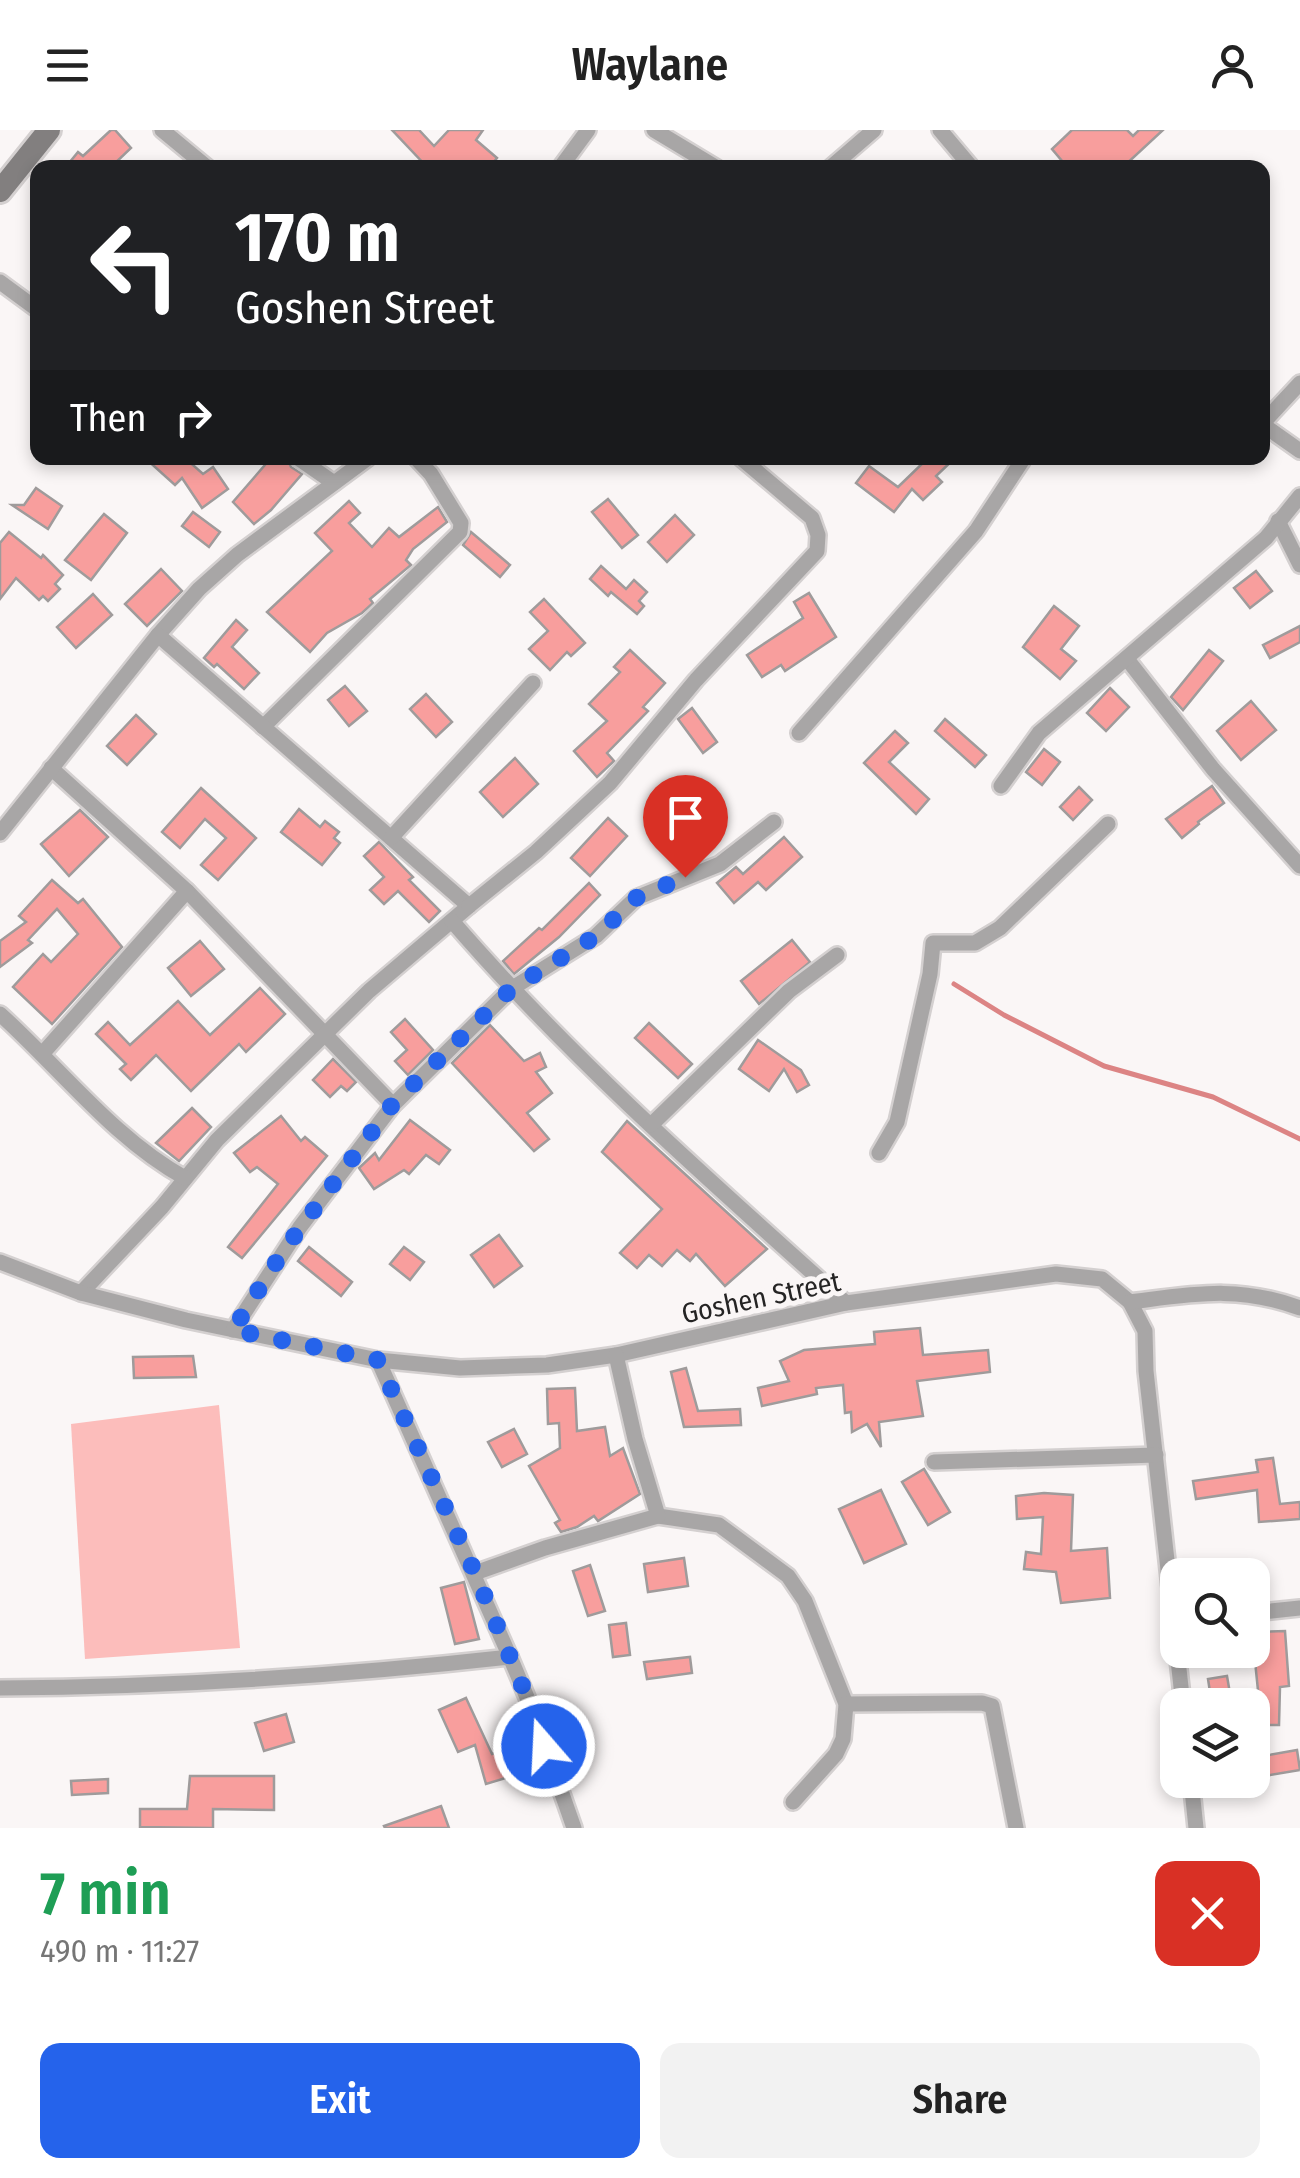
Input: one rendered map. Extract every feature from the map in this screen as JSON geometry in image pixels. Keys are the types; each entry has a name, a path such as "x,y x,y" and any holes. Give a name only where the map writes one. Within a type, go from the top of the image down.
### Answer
{"street":[{"path":"0,191 49,130"},
{"path":"162,130 198,160"},
{"path":"566,160 588,130"},
{"path":"654,130 704,160"},
{"path":"839,160 874,130"},
{"path":"940,130 965,160"},
{"path":"0,282 30,304"},
{"path":"1270,415 1300,383"},
{"path":"1270,430 1300,451"},
{"path":"308,465 334,483"},
{"path":"0,833 198,589 237,555 358,465"},
{"path":"263,727 460,532 462,522 423,465"},
{"path":"80,1293 162,1207 217,1140 368,992 536,852 610,783 696,680 816,551 818,535 812,518 749,465"},
{"path":"799,733 976,530 1019,465"},
{"path":"1001,786 1039,732 1266,538 1300,496"},
{"path":"1278,521 1300,565"},
{"path":"158,635 469,906"},
{"path":"1128,659 1213,769 1300,866"},
{"path":"391,838 533,683"},
{"path":"52,768 187,892 392,1105"},
{"path":"233,1330 289,1242 392,1105 511,989 596,936 636,898 720,864 774,822"},
{"path":"878,1153 897,1122 930,974 933,943 975,942 1000,928 1108,824"},
{"path":"44,1053 187,892"},
{"path":"452,921 511,989 651,1125 846,1303"},
{"path":"651,1125 789,991 837,955"},
{"path":"0,1014 125,1134 185,1178"},
{"name":"Goshen Street","path":"0,1262 80,1293 233,1330 378,1360 460,1368 547,1365 616,1355 846,1303 1056,1274 1102,1279 1130,1302"},
{"path":"1168,1558 1145,1332 1130,1302 1216,1292 1265,1295 1300,1308"},
{"path":"616,1355 658,1516"},
{"path":"378,1360 475,1573 534,1714 574,1828"},
{"path":"934,1462 1156,1456"},
{"path":"475,1573 658,1516 719,1524 788,1576 806,1601 846,1704 843,1739 836,1754 793,1802"},
{"path":"1270,1611 1300,1608"},
{"path":"0,1688 228,1683 510,1658"},
{"path":"846,1704 992,1706 1016,1828"},
{"path":"1193,1798 1196,1828"}],"shaded area":[{"path":"219,1405 240,1648 85,1659 71,1424"}],"building":[{"path":"111,130 131,148 118,160 72,160 78,152 83,156"},
{"path":"392,130 419,130 434,146 449,130 483,130 476,140 497,158 495,160 420,160"},
{"path":"1072,130 1127,130 1133,136 1139,130 1163,130 1131,160 1061,160 1052,149"},
{"path":"153,465 193,465 203,474 213,467 228,489 202,508 182,478 175,485"},
{"path":"265,465 290,465 302,474 254,524 233,502"},
{"path":"921,465 948,465 936,476 942,482 923,500 912,489 894,512 856,483 869,466 898,487"},
{"path":"36,488 62,506 48,529 12,505 24,505"},
{"path":"608,499 638,535 622,548 592,512"},
{"path":"349,501 360,513 349,523 372,547 389,528 399,537 438,507 447,522 413,549 406,560 411,565 370,599 373,603 327,633 310,652 267,612 332,551 315,533"},
{"path":"193,512 220,532 209,547 182,526"},
{"path":"104,514 127,533 91,580 65,560"},
{"path":"675,515 694,535 667,562 648,542"},
{"path":"9,532 41,558 43,555 63,575 55,584 60,589 48,601 43,596 39,600 16,578 0,599 0,543"},
{"path":"471,532 510,565 500,577 463,545"},
{"path":"601,566 626,589 634,580 647,592 639,601 644,606 637,614 590,579"},
{"path":"161,569 182,591 147,626 125,604"},
{"path":"1256,571 1272,591 1250,608 1234,588"},
{"path":"809,593 836,637 785,671 781,665 762,677 747,655 803,618 794,602"},
{"path":"93,594 112,615 76,648 57,627"},
{"path":"544,599 585,643 571,656 567,652 550,670 529,649 548,631 530,612"},
{"path":"1054,606 1079,626 1061,649 1076,661 1060,679 1023,647"},
{"path":"236,620 247,630 232,647 259,673 244,689 217,664 214,667 204,658"},
{"path":"1300,626 1300,642 1270,658 1263,645"},
{"path":"630,650 665,683 643,707 648,711 607,753 614,761 597,777 574,751 607,721 589,704 620,672 614,667"},
{"path":"1209,650 1223,661 1183,710 1171,697"},
{"path":"345,686 367,711 349,726 328,700"},
{"path":"1110,688 1129,707 1106,731 1087,713"},
{"path":"426,694 452,722 436,737 410,709"},
{"path":"1251,701 1276,730 1241,760 1217,731"},
{"path":"692,708 717,742 703,753 678,719"},
{"path":"136,715 156,734 127,765 107,746"},
{"path":"945,719 986,755 975,767 935,731"},
{"path":"895,731 908,743 889,762 929,799 916,814 864,763"},
{"path":"1044,749 1060,762 1042,785 1026,772"},
{"path":"515,758 538,784 503,817 480,792"},
{"path":"1212,786 1224,803 1182,838 1166,819"},
{"path":"1079,787 1092,800 1073,820 1060,807"},
{"path":"201,788 256,838 218,880 201,865 226,838 205,819 180,848 162,832"},
{"path":"299,809 320,827 325,821 339,832 334,838 340,843 322,865 281,832"},
{"path":"80,810 108,837 69,876 41,844"},
{"path":"608,818 627,836 590,876 571,858"},
{"path":"784,837 802,857 766,890 758,882 734,903 717,883 736,867 743,874"},
{"path":"379,842 440,911 429,922 398,891 384,904 370,890 384,877 364,856"},
{"path":"52,880 78,903 83,899 122,947 52,1024 13,987 43,954 51,962 78,934 57,909 28,940 32,943 0,967 0,941 26,922 19,916"},
{"path":"589,883 600,895 559,937 514,974 503,961 539,928 542,930"},
{"path":"792,940 810,962 759,1004 741,981"},
{"path":"200,941 224,969 191,996 168,968"},
{"path":"260,988 285,1014 246,1052 239,1044 191,1091 156,1055 131,1080 120,1069 126,1064 96,1034 108,1022 130,1045 178,1001 210,1035"},
{"path":"405,1019 433,1050 408,1075 395,1061 407,1050 391,1032"},
{"path":"649,1023 692,1064 678,1078 635,1038"},
{"path":"490,1025 524,1061 540,1053 546,1067 536,1072 552,1093 527,1113 549,1139 534,1151 452,1063"},
{"path":"758,1040 801,1070 809,1085 797,1092 784,1069 769,1091 739,1069"},
{"path":"333,1059 356,1082 347,1091 341,1086 330,1097 313,1080"},
{"path":"192,1108 211,1127 179,1161 156,1143"},
{"path":"281,1116 301,1141 305,1137 327,1156 242,1258 228,1247 278,1184 257,1167 250,1172 234,1153"},
{"path":"410,1120 450,1150 439,1164 426,1155 409,1174 404,1170 374,1189 359,1168 375,1153 379,1160"},
{"path":"627,1121 767,1249 725,1286 696,1254 690,1261 677,1250 662,1266 649,1255 637,1268 620,1253 662,1209 602,1152"},
{"path":"499,1235 522,1266 494,1287 471,1255"},
{"path":"309,1247 352,1282 341,1296 298,1261"},
{"path":"404,1247 424,1262 410,1280 390,1264"},
{"path":"920,1328 923,1355 988,1350 990,1372 917,1381 923,1416 879,1422 881,1447 867,1424 852,1432 851,1412 845,1413 843,1385 816,1388 817,1394 762,1406 758,1388 789,1381 780,1361 804,1350 875,1344 874,1332"},
{"path":"193,1356 196,1377 134,1378 133,1357"},
{"path":"686,1368 698,1411 740,1409 741,1425 684,1427 671,1372"},
{"path":"575,1388 577,1431 605,1427 610,1456 623,1448 640,1494 598,1521 594,1516 561,1532 555,1523 560,1520 529,1466 560,1448 559,1423 548,1424 547,1389"},
{"path":"514,1429 527,1454 502,1467 488,1442"},
{"path":"1273,1458 1280,1504 1300,1502 1300,1519 1259,1522 1257,1490 1196,1499 1193,1481 1258,1472 1256,1460"},
{"path":"924,1469 950,1512 928,1525 902,1482"},
{"path":"881,1490 906,1544 864,1563 839,1509"},
{"path":"1073,1495 1071,1551 1107,1548 1110,1598 1061,1603 1056,1572 1024,1569 1026,1552 1041,1554 1043,1517 1017,1519 1016,1496"},
{"path":"684,1558 688,1586 648,1592 644,1564"},
{"path":"590,1565 605,1611 588,1616 573,1571"},
{"path":"464,1582 479,1639 455,1644 441,1588"},
{"path":"626,1623 630,1655 613,1657 609,1625"},
{"path":"1270,1631 1285,1631 1289,1686 1280,1687 1279,1725 1270,1725 1270,1688 1258,1688 1256,1668 1270,1668"},
{"path":"690,1657 692,1673 647,1679 644,1662"},
{"path":"1227,1676 1229,1688 1209,1688 1208,1679"},
{"path":"466,1698 492,1754 501,1751 509,1777 486,1784 475,1745 458,1752 439,1710"},
{"path":"286,1714 294,1742 264,1751 255,1723"},
{"path":"1297,1750 1300,1770 1270,1775 1270,1755"},
{"path":"190,1776 274,1776 274,1810 213,1809 213,1828 140,1827 140,1809 187,1809"},
{"path":"108,1779 108,1793 72,1795 71,1781"},
{"path":"441,1806 449,1828 384,1826"}],"waterway":[{"path":"954,984 1004,1015 1104,1066 1213,1097 1300,1139"}],"route":[{"path":"544,1746 475,1573 378,1360 233,1330 267,1274 392,1105 511,989 596,936 636,898 685,877"}]}
